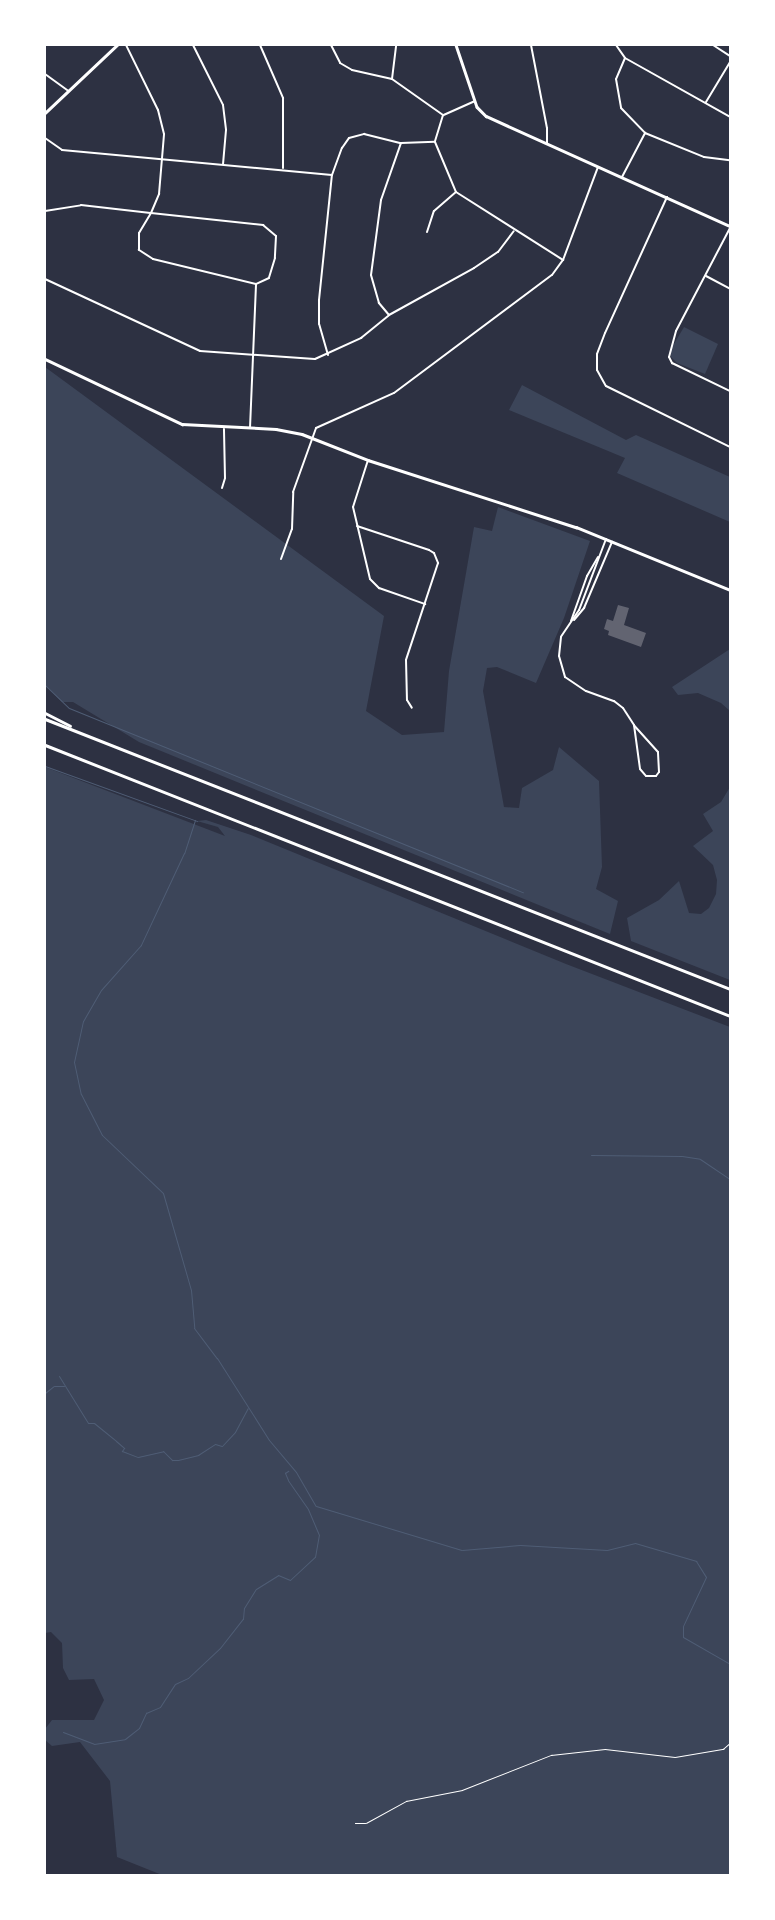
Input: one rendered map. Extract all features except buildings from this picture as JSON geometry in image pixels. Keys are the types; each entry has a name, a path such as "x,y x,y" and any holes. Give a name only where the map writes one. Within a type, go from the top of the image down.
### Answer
{"highway":[{"path":"45,713 74,729"},
{"path":"45,719 730,989"},
{"path":"46,745 730,1016"}],"main road":[{"path":"45,113 117,45"},
{"path":"456,45 475,101 486,116 730,227"},
{"path":"45,359 182,424 224,429 289,430 368,460 606,539 730,590"}],"street":[{"path":"45,211 80,204 151,213 263,225 271,229 276,236 276,258 269,278 256,284 144,256 136,241 151,213 158,194 163,160 163,122 126,45"},
{"path":"193,45 223,105 226,130 223,164"},
{"path":"260,45 283,98 283,168"},
{"path":"331,45 340,63 352,70 392,79 443,115"},
{"path":"392,79 396,45"},
{"path":"531,45 547,128 547,144"},
{"path":"616,45 625,58 730,117"},
{"path":"713,45 730,56"},
{"path":"625,58 616,79 621,108 645,133 704,157 730,160"},
{"path":"706,102 730,62"},
{"path":"45,74 68,91"},
{"path":"475,101 443,115 435,142 456,192 514,231 563,260"},
{"path":"622,177 645,133"},
{"path":"328,355 319,324 319,300 332,175 342,148 349,138 364,134 401,143 435,142"},
{"path":"45,138 62,150 163,160 283,168 332,175"},
{"path":"389,315 379,303 371,275 381,200 401,143"},
{"path":"282,559 292,529 293,492 312,438 320,425 394,392 552,275 563,260 598,167"},
{"path":"427,232 434,212 456,192"},
{"path":"667,197 605,333 597,354 597,370 606,386 730,447"},
{"path":"730,227 672,341 669,357 672,363 730,391"},
{"path":"45,279 200,351 295,359 328,355 360,338 389,315 474,268 498,252 514,231"},
{"path":"705,276 730,289"},
{"path":"250,428 251,354 256,284"},
{"path":"222,488 225,478 224,429"},
{"path":"368,460 353,507 370,579 379,588 425,604"},
{"path":"357,526 434,553 438,563 406,660 407,700 412,708"},
{"path":"606,539 579,610 561,637 559,656 565,677 586,691 614,701 634,724 658,752 659,772 656,776 646,776 640,769 634,724"},
{"path":"570,623 584,608 612,542"},
{"path":"570,623 587,576 599,556"}],"path":[{"path":"355,1823 366,1823 406,1801 462,1790 551,1755 606,1749 675,1757 723,1749 730,1743"}],"shaded area":[{"path":"684,327 718,344 705,374 677,363 671,357 671,349"},
{"path":"45,367 384,616 366,711 402,735 444,732 449,671 474,527 492,531 498,507 590,541 564,618 536,683 497,667 487,668 483,691 504,807 519,808 522,788 553,770 559,747 599,781 602,867 596,889 618,901 610,934 139,742 73,702 62,702 45,686"},
{"path":"522,385 626,440 636,435 730,477 730,522 617,473 625,458 509,410"},
{"path":"730,649 730,711 721,703 698,693 678,695 672,687"},
{"path":"45,767 225,836 218,827 197,821 206,820 251,835 566,964 730,1027 730,1875 162,1875 117,1857 110,1781 80,1742 52,1746 45,1740 45,1729 52,1720 94,1720 104,1700 94,1679 69,1680 63,1668 62,1643 51,1632 45,1633"},
{"path":"730,787 730,980 631,941 627,918 659,900 679,881 689,913 701,914 709,908 716,894 717,880 713,865 693,846 713,831 703,814 721,802"}],"waterway":[{"path":"45,685 69,708 523,892"},
{"path":"45,766 197,821"},
{"path":"195,820 184,853 141,945 101,990 83,1021 74,1062 81,1094 102,1135 163,1193 191,1290 194,1328 217,1358 269,1440 296,1472 316,1506 462,1550 520,1545 607,1550 635,1543 696,1561 706,1577 683,1626 683,1637 730,1664"},
{"path":"591,1155 682,1156 700,1159 730,1179"},
{"path":"59,1376 88,1423 94,1423 116,1441 124,1448 122,1451 138,1457 163,1451 172,1460 178,1460 198,1455 215,1444 222,1446 235,1432 248,1408"},
{"path":"45,1393 54,1386 64,1386"},
{"path":"63,1732 94,1744 125,1739 139,1728 146,1713 160,1707 175,1684 188,1678 220,1648 243,1619 244,1608 256,1589 278,1575 290,1580 315,1557 319,1535 308,1509 288,1480 285,1473 288,1471"}]}
